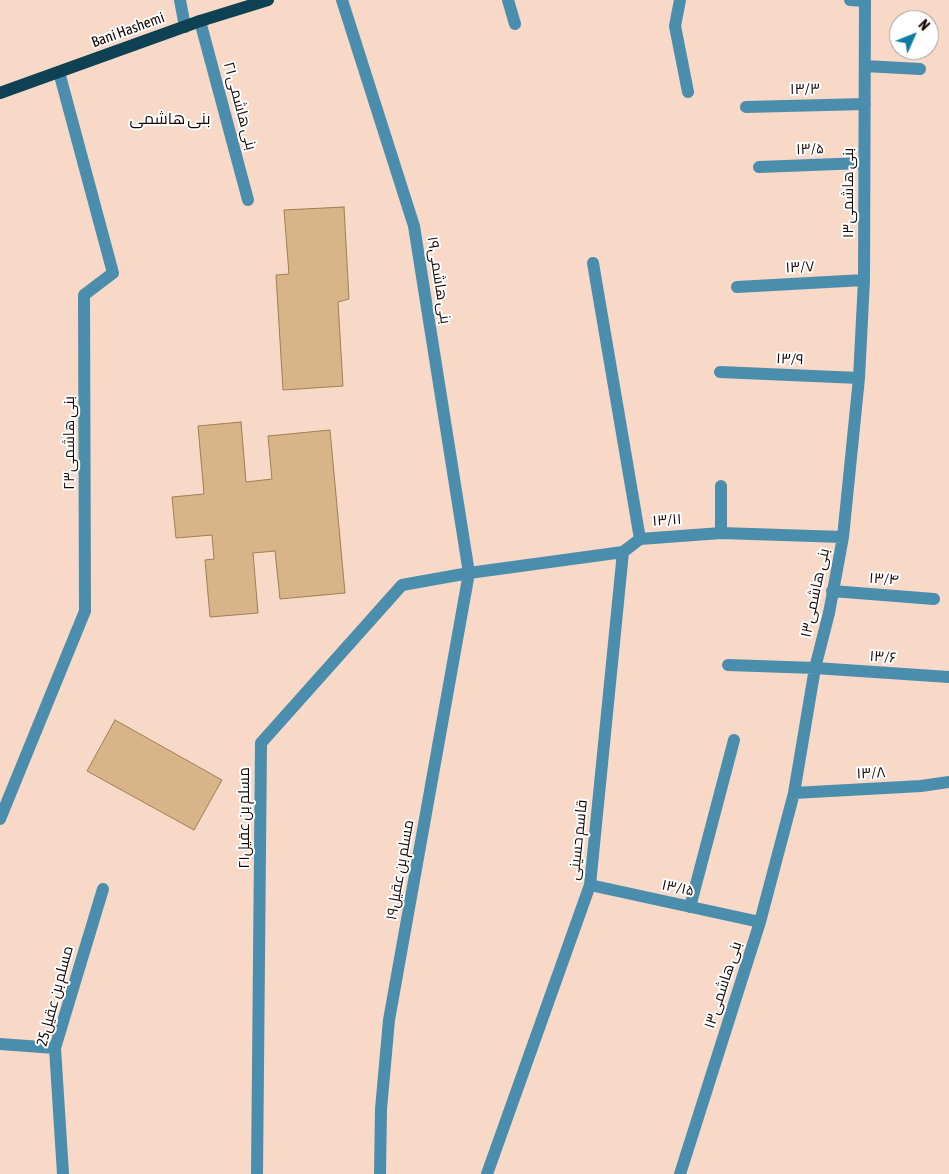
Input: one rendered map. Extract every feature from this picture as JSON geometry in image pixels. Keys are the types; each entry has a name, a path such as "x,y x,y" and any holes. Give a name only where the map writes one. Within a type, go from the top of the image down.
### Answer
{"main road":[{"name":"Bani Hashemi","path":"1,91 200,21 268,0"}],"street":[{"path":"180,0 185,27"},
{"name":"بنی هاشمی۱۹","path":"342,0 414,226 469,573"},
{"path":"508,0 515,24"},
{"path":"680,0 675,26 688,92"},
{"path":"850,0 865,0"},
{"name":"بنی هاشمی۱۳","path":"680,1174 760,922 794,793 815,668 829,614 843,537 859,378 864,280 865,0"},
{"name":"بنی هاشمی ۲۱","path":"200,21 248,200"},
{"path":"865,66 920,70"},
{"name":"بنی هاشمی۲۳","path":"0,819 86,611 84,295 113,273 59,72"},
{"name":"۱۳/۳","path":"746,107 865,104"},
{"name":"۱۳/۵","path":"759,167 863,163"},
{"path":"593,263 640,539"},
{"name":"۱۳/۷","path":"738,287 864,280"},
{"name":"۱۳/۹","path":"720,372 859,378"},
{"path":"720,533 721,486"},
{"name":"۱۳/۱۱","path":"469,573 623,552 640,539 720,533 843,537"},
{"name":"قاسم حسینی","path":"487,1174 590,886 623,552"},
{"name":"مسلم بن عقیل۲۱","path":"257,1174 261,743 402,585 469,573"},
{"name":"مسلم بن عقیل۱۹","path":"380,1174 381,1109 389,1020 469,573"},
{"name":"۱۳/۴","path":"832,592 934,599"},
{"name":"۱۳/۶","path":"728,665 815,668 949,677"},
{"path":"690,906 734,740"},
{"name":"۱۳/۸","path":"794,793 922,786 949,782"},
{"name":"۱۳/۱۵","path":"590,886 760,922"},
{"name":"مسلم بن عقیل25","path":"63,1174 55,1048 103,889"},
{"path":"0,1044 55,1048"}],"building":[{"path":"344,207 349,299 338,302 343,386 283,390 276,275 289,274 284,210"},
{"path":"241,422 246,482 272,479 268,436 330,430 345,593 280,599 275,551 253,553 258,613 210,617 205,560 214,559 212,535 176,538 172,497 204,494 198,426"},
{"path":"115,720 222,780 194,830 87,771"}],"district":[{"name":"بنی هاشمی","path":"170,119"}]}
